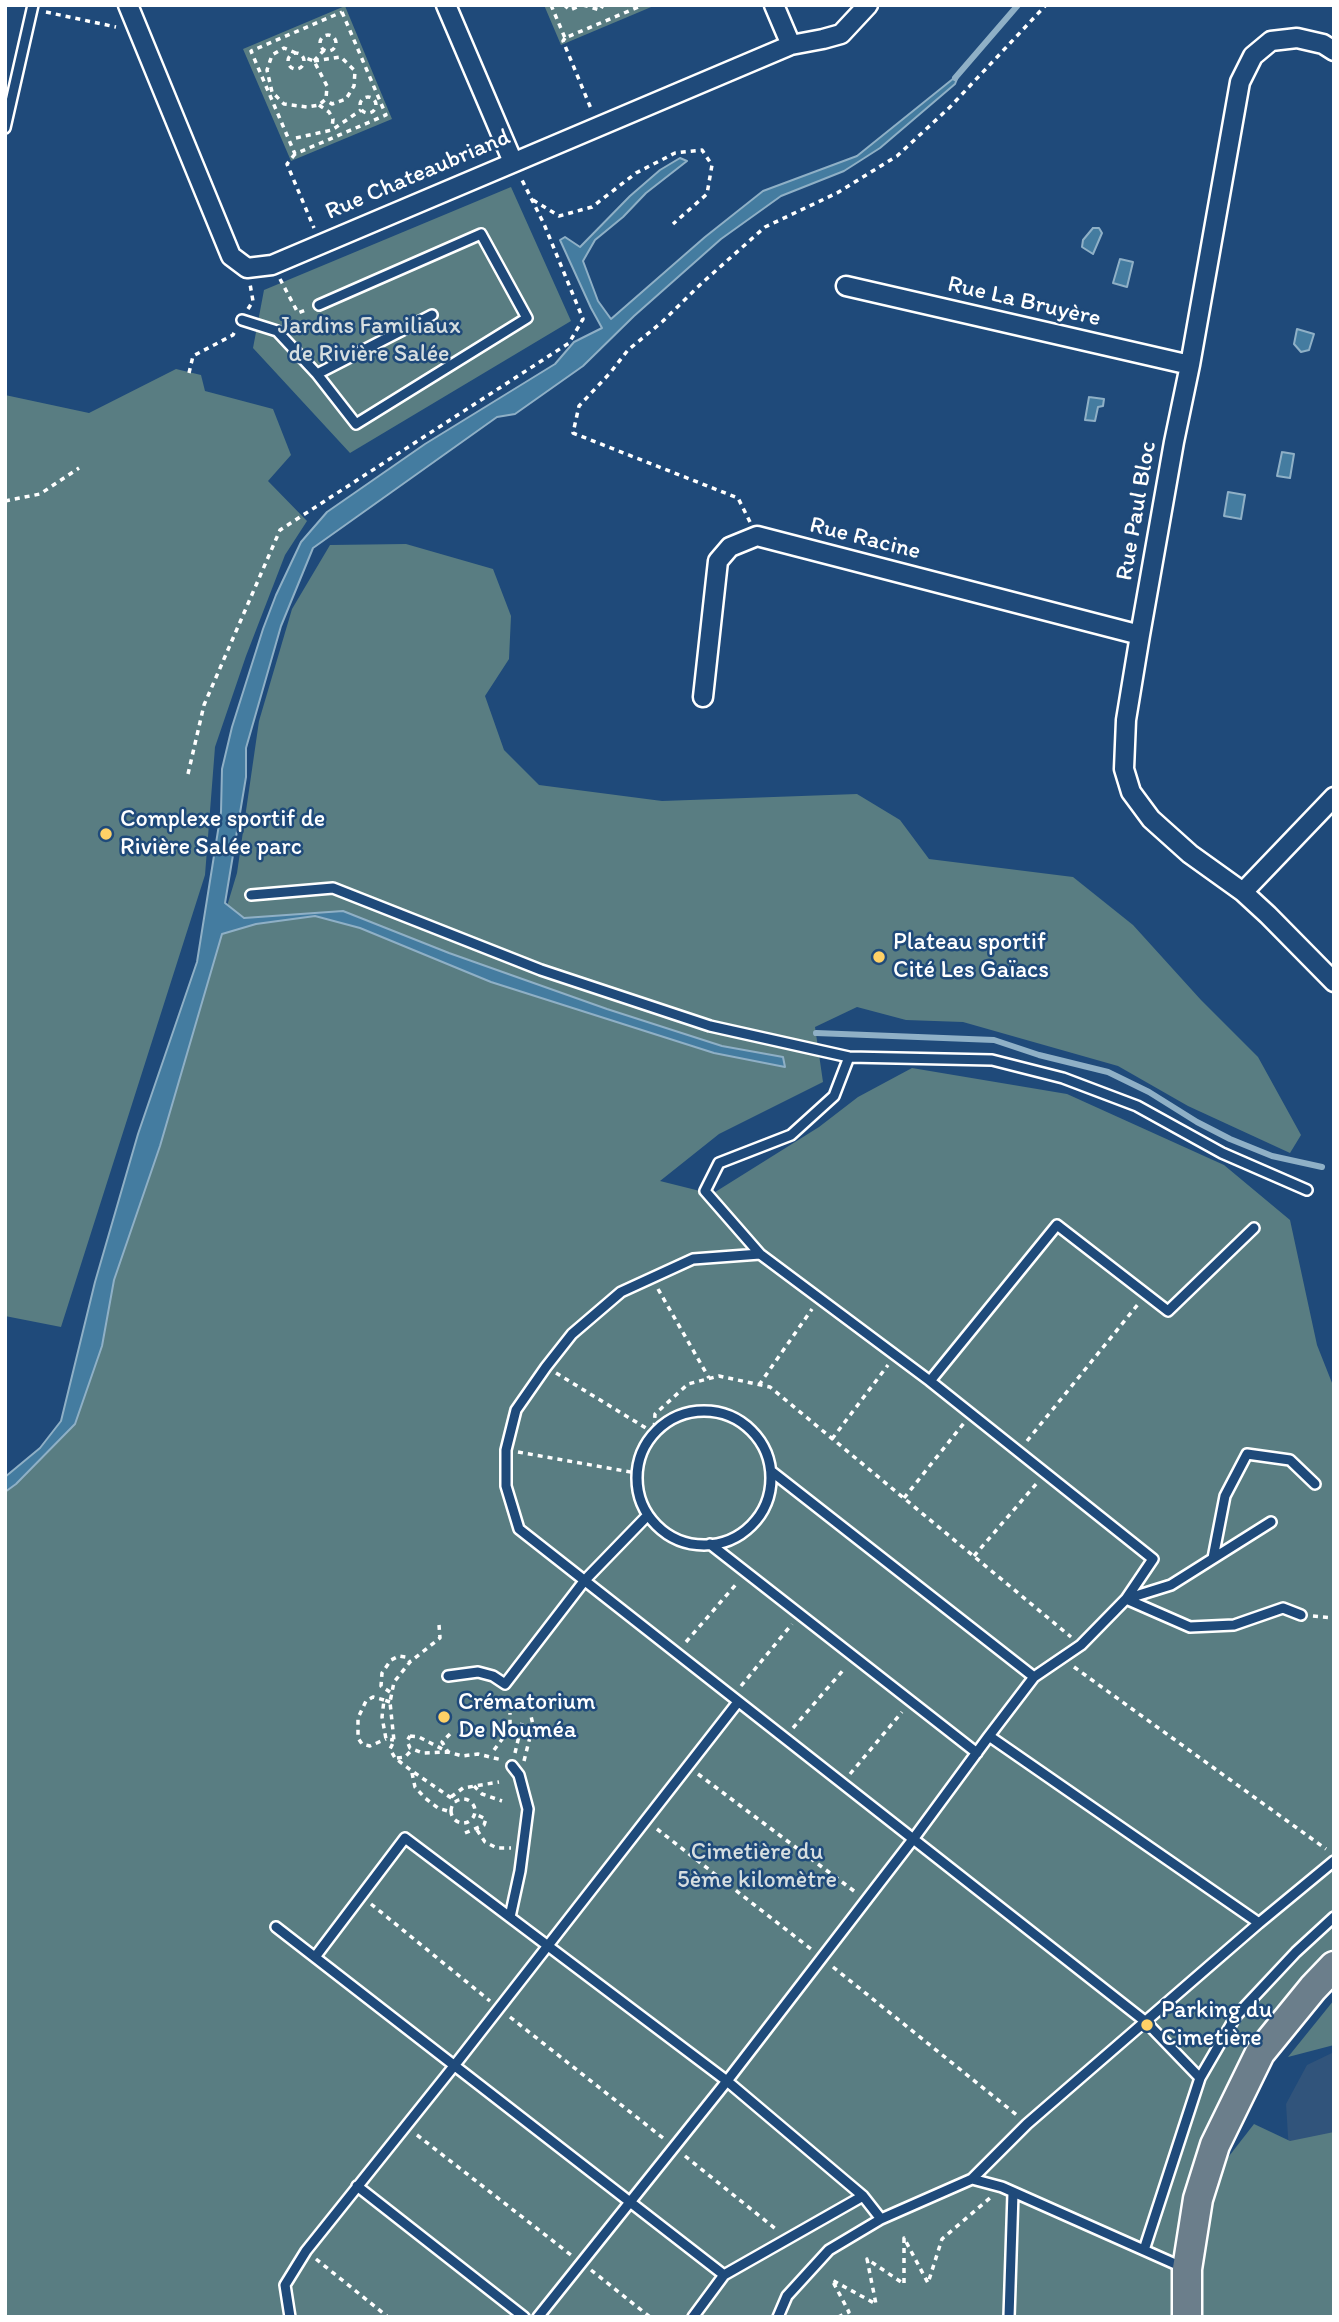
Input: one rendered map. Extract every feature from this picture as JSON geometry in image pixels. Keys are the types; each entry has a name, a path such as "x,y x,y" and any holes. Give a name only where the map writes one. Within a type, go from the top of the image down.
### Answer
{"main road":[{"path":"1187,2317 1187,2269 1198,2199 1215,2145 1260,2053 1334,1966"}],"street":[{"name":"Rue Chateaubriand","path":"128,5 231,256 247,268 272,265 791,45 841,34 868,5"},
{"path":"446,5 513,162"},
{"path":"774,5 791,45"},
{"name":"Rue Paul Bloc","path":"1334,51 1323,44 1297,38 1271,41 1253,56 1240,82 1140,635 1126,720 1124,756 1124,769 1132,792 1151,819 1190,854 1242,892 1268,915 1334,982"},
{"name":"Rue La Bruyère","path":"846,286 1190,365"},
{"path":"703,697 718,561 730,547 757,536"},
{"name":"Rue Racine","path":"757,536 1140,635"},
{"path":"1242,892 1334,797"}],"lane":[{"path":"5,128 33,7"},
{"path":"242,320 277,331 317,374 356,424 527,318 481,234 319,305"},
{"path":"317,374 432,315"},
{"path":"251,895 333,888 541,970 710,1026 849,1057 992,1060 1063,1078 1137,1106 1222,1153 1307,1190"},
{"path":"538,2317 727,2081 1034,1677 1081,1645 1126,1599 1153,1559 930,1381 760,1254 705,1191 719,1163 790,1135 834,1096 849,1057"},
{"path":"930,1381 1057,1225 1168,1311 1254,1228"},
{"path":"760,1254 693,1259 621,1292 572,1334 516,1409 506,1450 506,1486 519,1530 1146,2022 1199,2078"},
{"path":"714,1411 735,1418 753,1431 765,1450 771,1471 770,1492 762,1512 748,1528 731,1539 710,1544 692,1544 660,1529 648,1515 639,1495 636,1473 642,1452 654,1433 671,1419 692,1412 714,1411"},
{"path":"1213,1558 1225,1496 1247,1454 1290,1460 1315,1484"},
{"path":"771,1471 1034,1677"},
{"path":"448,1676 478,1672 493,1676 505,1684 584,1580 648,1515"},
{"path":"1126,1599 1171,1585 1271,1522"},
{"path":"710,1544 977,1753"},
{"path":"1126,1599 1190,1627 1234,1625 1283,1608 1301,1615"},
{"path":"290,2317 285,2285 306,2251 688,1766 735,1699"},
{"path":"989,1736 1259,1923"},
{"path":"519,1775 524,1763"},
{"path":"510,1917 528,1809 519,1775 512,1766"},
{"path":"315,1957 405,1838 727,2081 863,2196 881,2219"},
{"path":"778,2317 787,2296 829,2250 881,2219 972,2179 1027,2124 1334,1861"},
{"path":"1144,2250 1199,2078 1236,2015 1334,1917"},
{"path":"276,1927 724,2275"},
{"path":"972,2179 1002,2187 1187,2269"},
{"path":"357,2186 524,2317"},
{"path":"1009,2317 1013,2193"},
{"path":"693,2317 724,2275 863,2196"}],"path":[{"path":"551,5 598,126"},
{"path":"564,5 570,10 583,5 600,9 603,5"},
{"path":"565,38 643,5"},
{"path":"757,536 738,498 573,433 579,405 628,350 765,228 837,192 897,156 950,107 1046,5"},
{"path":"33,7 114,26 123,32"},
{"path":"295,154 251,51 342,12 386,115 295,154 287,164 320,243"},
{"path":"326,34 334,36 336,47 329,51 324,50 320,46 322,38 326,34"},
{"path":"314,61 327,86 326,99 319,105 307,107 284,104 272,92 267,69 272,55 284,48 314,61 341,57 355,71 354,86 346,99 332,104 326,99"},
{"path":"314,61 324,50"},
{"path":"296,53 288,58 291,68 302,67 303,57"},
{"path":"366,96 373,98 376,103 374,111 366,113 362,110 361,99 366,96"},
{"path":"319,105 329,112 333,119 332,130"},
{"path":"296,138 332,130 362,110"},
{"path":"531,199 559,216 592,207 636,173 675,153 702,150 712,165 707,194 673,224"},
{"path":"188,774 204,705 280,530 569,343 583,319 544,224 513,162"},
{"path":"272,265 298,313 319,305"},
{"path":"5,501 40,494 79,468"},
{"path":"652,1278 709,1378"},
{"path":"1019,1451 1146,1294"},
{"path":"759,1385 819,1298"},
{"path":"832,1439 896,1355"},
{"path":"546,1367 654,1433 655,1414 688,1384 719,1376 770,1387 1081,1645"},
{"path":"904,1498 971,1413"},
{"path":"506,1450 636,1473"},
{"path":"974,1556 1046,1472"},
{"path":"677,1653 746,1572"},
{"path":"735,1699 800,1614"},
{"path":"1301,1615 1334,1619"},
{"path":"439,1625 440,1638 410,1662 394,1682 390,1692 394,1741 390,1749 395,1758 457,1802"},
{"path":"390,1692 381,1686 382,1674 391,1660 399,1656 406,1657 410,1662"},
{"path":"785,1738 854,1657"},
{"path":"1060,1658 1305,1836 1334,1854"},
{"path":"390,1702 373,1697 366,1700 358,1718 358,1738 362,1744 370,1746 386,1739 394,1741"},
{"path":"384,1700 382,1717 386,1739"},
{"path":"842,1783 911,1701"},
{"path":"497,1758 494,1748 506,1734 510,1725 510,1713"},
{"path":"524,1763 533,1725 531,1716"},
{"path":"395,1758 405,1757 410,1752 407,1741 410,1736 419,1737 448,1752 462,1756 497,1758 512,1766 522,1723"},
{"path":"448,1752 442,1742 450,1734"},
{"path":"410,1748 424,1753 448,1752"},
{"path":"688,1766 866,1900"},
{"path":"412,1771 415,1787 438,1808 451,1812 457,1821 470,1821 475,1814"},
{"path":"451,1797 463,1788 499,1782"},
{"path":"474,1786 482,1794 502,1801"},
{"path":"451,1812 457,1802 464,1800 471,1803 475,1814 486,1819 484,1825 477,1830 465,1833"},
{"path":"646,1820 1027,2124"},
{"path":"477,1830 485,1842 497,1848 523,1849"},
{"path":"361,1896 782,2233"},
{"path":"405,2126 650,2317"},
{"path":"838,2317 849,2312 832,2280 876,2304 867,2259 904,2284 904,2238 928,2283 942,2239 1002,2187"},
{"path":"306,2251 388,2317"}],"shaded area":[{"path":"959,74 955,84 880,148 844,171 781,196 721,239 634,316 583,366 515,414 497,417 313,548 281,626 246,748 246,777 225,903 244,918 343,911 449,953 607,1009 722,1046 783,1057 785,1067 714,1053 491,982 360,928 315,916 256,924 222,934 160,1146 114,1280 102,1346 75,1424 5,1492 5,1477 40,1448 61,1421 95,1282 138,1134 197,962 221,812 222,769 232,727 263,629 301,542 327,512 425,444 555,364 574,342 602,328 560,240 565,237 580,247 660,170 680,158 687,161 646,193 595,240 583,261 598,301 611,319 705,237 763,191 857,156"},
{"path":"1093,228 1099,228 1102,233 1093,254 1082,247 1083,240"},
{"path":"1120,259 1133,262 1127,287 1113,283"},
{"path":"1297,329 1314,334 1309,350 1301,352 1294,344"},
{"path":"1089,397 1104,399 1103,406 1098,407 1095,421 1085,420"},
{"path":"1282,452 1294,454 1290,478 1277,476"},
{"path":"1228,492 1245,495 1241,519 1224,516"},
{"path":"1334,2052 1334,2143 1289,2152 1286,2104 1307,2065"}],"green space":[{"path":"544,5 656,5 561,45"},
{"path":"345,6 392,119 291,161 243,49"},
{"name":"Jardins Familiaux de Rivière Salée","path":"511,187 571,321 350,453 253,348 264,290"},
{"name":"Complexe sportif de Rivière Salée parc","path":"176,369 201,375 205,391 273,409 291,455 268,481 307,521 285,555 215,747 205,875 61,1327 5,1316 5,395 89,413"},
{"name":"Cimetière du 5ème kilomètre","path":"406,544 493,569 511,616 509,659 485,696 504,750 539,785 662,801 857,794 900,820 929,859 1073,877 1133,925 1201,1000 1258,1057 1301,1135 1290,1153 1188,1106 1118,1066 963,1022 906,1020 857,1007 815,1027 823,1082 719,1134 660,1181 712,1194 819,1127 858,1097 912,1068 1067,1094 1224,1165 1290,1220 1317,1345 1334,1388 1334,1966 1260,2053 1189,2265 1212,2207 1226,2160 1254,2124 1290,2141 1334,2132 1334,2317 5,2317 5,1491 72,1419 237,873 259,721 292,609 330,545"},
{"path":"1334,2000 1334,2045 1288,2057"}],"waterway":[{"path":"955,78 1018,5"},
{"path":"816,1033 994,1040 1039,1055 1108,1072 1149,1092 1230,1139 1272,1156 1322,1167"}],"place":[{"name":"Complexe sportif de Rivière Salée parc","path":"106,834"},
{"name":"Plateau sportif Cité Les Gaïacs","path":"879,957"},
{"name":"Crématorium De Nouméa","path":"444,1717"},
{"name":"Parking du Cimetière","path":"1147,2025"}]}
